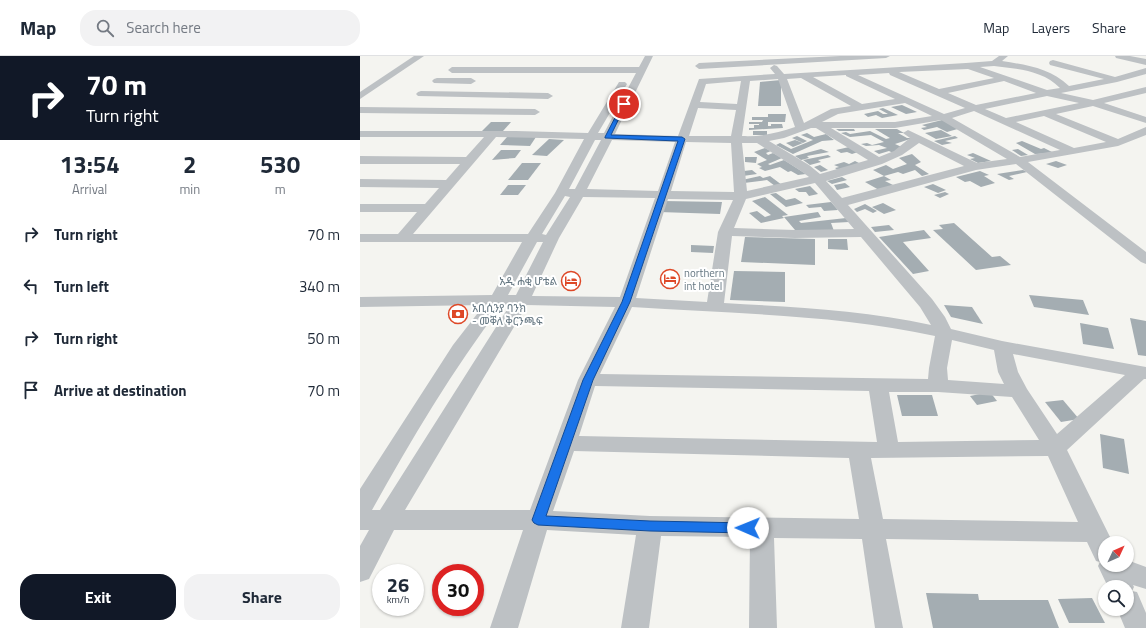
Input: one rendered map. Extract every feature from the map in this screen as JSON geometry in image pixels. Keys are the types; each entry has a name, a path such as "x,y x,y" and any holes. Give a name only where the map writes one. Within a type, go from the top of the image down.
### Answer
{"street":[{"path":"360,96 420,56"},
{"path":"994,63 1004,56"},
{"path":"1120,56 1146,62"},
{"path":"768,59 782,77 801,129"},
{"path":"699,66 768,59 891,59 907,70"},
{"path":"1036,69 1053,59 1129,76"},
{"path":"1053,59 1117,79 1146,90"},
{"path":"402,109 463,61"},
{"path":"452,70 571,70 640,63"},
{"path":"360,510 380,475 462,345 497,300 532,238 600,136 640,63"},
{"path":"504,628 538,520 588,380 626,302 702,81 907,70 994,63 1036,69 1058,80 1067,89"},
{"path":"966,66 1046,93 1093,103 1146,120"},
{"path":"564,79 571,70"},
{"path":"888,71 939,92 1073,152"},
{"path":"846,73 943,117 1018,160 1146,259"},
{"path":"360,134 516,134 759,140 780,136 816,125 895,126 1144,73"},
{"path":"804,76 861,107"},
{"path":"715,308 725,232 741,196 736,139 746,79"},
{"path":"939,92 1004,79"},
{"path":"437,81 483,82"},
{"path":"516,134 556,87"},
{"path":"1005,121 1093,103 1146,90"},
{"path":"421,94 548,96"},
{"path":"816,125 835,112 906,100"},
{"path":"693,106 742,106"},
{"path":"360,110 402,109 535,112"},
{"path":"1046,113 1118,143"},
{"path":"816,125 878,161"},
{"path":"895,126 975,167"},
{"path":"840,203 975,167 1073,152 1118,143 1146,130"},
{"path":"402,238 492,134"},
{"path":"360,571 387,519 522,300 552,238 579,193 600,136"},
{"path":"561,193 741,196 818,179 878,161 898,153 918,138"},
{"path":"759,140 806,168 818,179 926,303 936,317 944,334 938,368 938,386"},
{"path":"360,160 470,161"},
{"path":"360,182 449,184"},
{"path":"360,208 427,208"},
{"path":"725,232 802,234 865,233"},
{"path":"360,238 552,238"},
{"path":"362,304 497,300 626,302 839,315 885,321 1002,346 1143,372"},
{"path":"1002,346 1008,372 1018,391 1055,448 1098,538"},
{"path":"566,443 859,450 1055,448 1143,372"},
{"path":"588,380 938,386 1018,391"},
{"path":"878,385 889,449"},
{"path":"859,450 889,628"},
{"path":"360,520 538,520 650,526 1095,532"},
{"path":"635,628 650,526"},
{"path":"762,528 763,628"},
{"path":"1126,572 1146,578"},
{"path":"1134,616 1139,628"}],"building":[{"path":"781,80 781,106 758,106 760,82"},
{"path":"902,105 917,112 906,114 891,107"},
{"path":"883,108 898,115 882,118 876,115 868,117 864,114 878,111 883,114 888,114 879,109"},
{"path":"768,114 786,114 785,122 768,122 768,126 771,126 771,124 782,124 783,128 749,130 749,128 754,128 754,125 759,124 749,124 749,122 762,122 763,120 752,120 752,117 768,117"},
{"path":"946,119 961,128 947,132 937,127 924,130 921,128 927,127 922,125"},
{"path":"491,122 511,122 503,131 482,131"},
{"path":"836,129 854,129 855,131 839,131"},
{"path":"875,129 897,129 904,133 898,133 907,138 913,138 895,144 904,148 893,153 889,151 879,154 874,151 887,148 879,145 866,146 861,144 867,143 872,145 884,142 871,135 850,137 841,133 846,132 850,134 870,131 886,139 890,138"},
{"path":"941,130 952,136 936,139 925,133"},
{"path":"753,131 767,131 767,135 753,135"},
{"path":"807,133 814,137 826,134 834,140 822,141 793,154 776,145 780,143 791,149 813,140 801,135"},
{"path":"797,136 807,141 803,143 792,138"},
{"path":"955,136 958,138 945,141 952,143 942,145 934,141"},
{"path":"507,137 536,137 530,146 500,145"},
{"path":"549,139 564,140 547,156 532,155"},
{"path":"795,140 803,143 793,147 786,143"},
{"path":"1022,141 1054,153 1035,154 1016,143"},
{"path":"849,147 858,152 852,154 847,152 841,153 836,150"},
{"path":"765,148 771,151 766,153 768,155 773,153 782,158 768,164 770,165 784,160 806,174 798,175 791,171 788,172 780,167 765,171 759,168 762,167 757,164 767,160 754,152"},
{"path":"821,149 829,152 807,156 809,158 801,160 795,156"},
{"path":"1018,149 1028,155 1021,156 1012,150"},
{"path":"501,150 521,150 515,158 492,160"},
{"path":"973,153 991,161 978,163 970,159 975,158 967,155"},
{"path":"912,154 921,162 915,165 929,174 922,176 915,170 903,174 898,172 884,176 873,170 886,165 893,169 907,164 899,158"},
{"path":"828,155 831,157 818,160 821,162 810,165 803,160"},
{"path":"745,157 757,157 756,163 745,162"},
{"path":"855,161 861,164 839,171 835,168 839,167 834,165 844,162 849,164"},
{"path":"1056,161 1067,165 1058,168 1046,164"},
{"path":"522,163 541,163 528,180 508,180"},
{"path":"820,165 828,170 821,172 814,167"},
{"path":"752,170 757,174 743,176 744,171"},
{"path":"1023,170 1027,172 1009,176 1014,179 1009,180 997,174"},
{"path":"980,171 989,175 984,176 995,183 981,187 970,181 965,182 956,177"},
{"path":"760,176 763,178 770,176 782,185 775,186 767,180 744,183 742,180"},
{"path":"884,176 891,180 885,181 893,185 879,190 865,182"},
{"path":"842,177 847,180 832,184 827,181"},
{"path":"845,183 850,187 837,190 834,185"},
{"path":"933,184 946,190 938,193 924,187"},
{"path":"508,185 526,185 518,195 500,195"},
{"path":"810,186 818,194 809,196 806,192 799,192 795,189"},
{"path":"945,192 949,194 940,198 934,195"},
{"path":"776,193 786,200 795,198 803,203 786,207 770,194"},
{"path":"765,197 788,215 782,216 784,218 761,223 749,213 757,211 765,217 771,215 752,201"},
{"path":"663,201 722,202 720,214 659,212"},
{"path":"831,202 838,210 824,211 821,207 809,208 806,205"},
{"path":"883,203 896,210 884,214 872,207"},
{"path":"865,204 877,211 873,213 865,209 857,212 854,209"},
{"path":"818,212 821,217 799,221 801,223 846,218 849,222 831,223 834,231 795,230 784,217"},
{"path":"954,223 992,257 1000,256 1011,265 976,270 933,230 943,229 939,225"},
{"path":"889,225 894,230 875,232 871,227"},
{"path":"924,230 931,238 903,242 929,271 913,274 879,237"},
{"path":"745,237 815,239 815,265 741,262"},
{"path":"828,239 847,239 848,250 828,249"},
{"path":"691,245 714,246 713,253 691,252"},
{"path":"734,271 785,272 785,302 730,300"},
{"path":"1029,295 1083,300 1089,315 1034,307"},
{"path":"944,305 972,307 983,324 951,317"},
{"path":"1130,318 1146,321 1146,356 1138,355"},
{"path":"1080,323 1108,328 1114,349 1083,344"},
{"path":"990,392 997,401 977,405 970,396"},
{"path":"897,395 932,395 938,416 902,416"},
{"path":"1063,400 1079,419 1061,422 1045,402"},
{"path":"1100,434 1124,439 1129,474 1103,468"},
{"path":"926,593 978,594 979,600 1048,600 1059,628 933,628"},
{"path":"1092,598 1098,610 1098,616 1101,616 1105,623 1069,623 1058,599"}],"place":[{"name":"northern int hotel","path":"670,279"},
{"name":"አዲ ሐቂ ሆቴል","path":"571,281"},
{"name":"አቢሲንያ ባንክ - መቐለ ቅርንጫፍ","path":"458,314"}],"route":[{"path":"624,104 607,137 682,139 626,302 588,380 538,520 650,526 748,528"}]}
